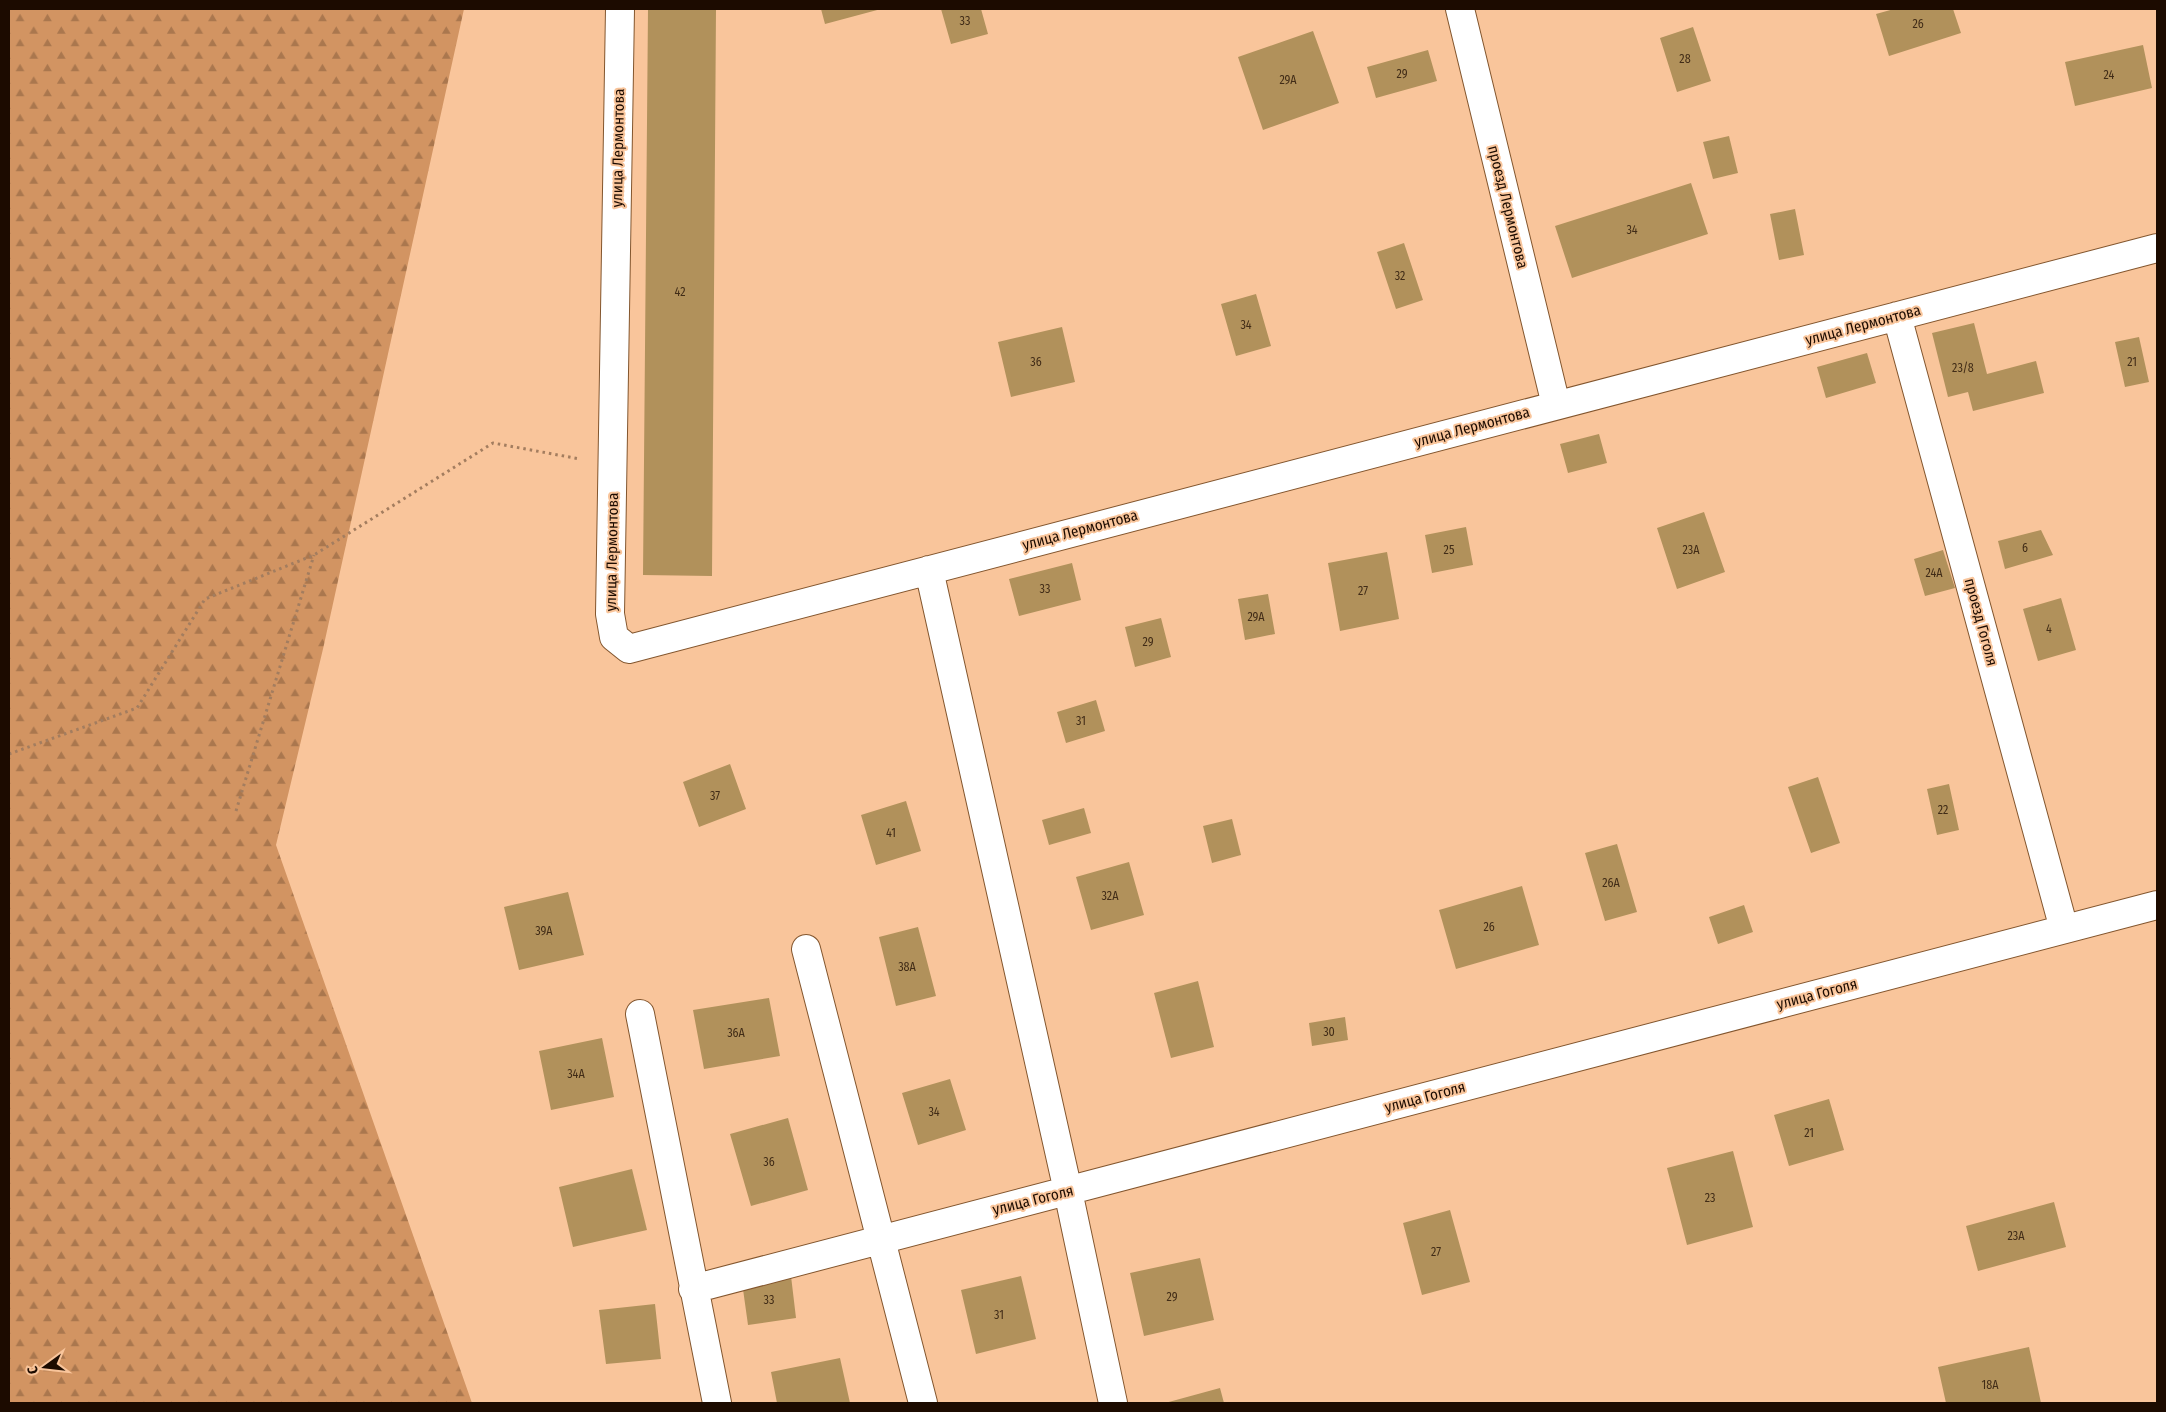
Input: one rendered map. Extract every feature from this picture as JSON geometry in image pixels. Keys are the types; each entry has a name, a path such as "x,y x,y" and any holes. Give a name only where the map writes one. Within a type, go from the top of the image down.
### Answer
{"street":[{"name":"улица Лермонтова","path":"620,9 610,614 614,637 629,649 2157,248"},
{"name":"проезд Лермонтова","path":"1460,9 1556,405"},
{"name":"проезд Гоголя","path":"1898,316 2064,929"},
{"path":"929,570 1068,1191 1113,1403"},
{"name":"улица Гоголя","path":"693,1289 2157,905"},
{"path":"806,949 923,1403"},
{"path":"640,1014 717,1403"}],"path":[{"path":"9,754 137,708 205,599 314,555 493,444 613,465"},
{"path":"236,810 314,555"}],"green space":[{"path":"9,9 464,9 323,649 276,845 472,1403 9,1403"}],"building":[{"path":"648,9 716,9 712,576 643,575"},
{"path":"821,9 881,9 825,24"},
{"path":"941,9 981,9 988,34 951,44"},
{"path":"1894,9 1953,9 1961,33 1889,56 1876,14"},
{"path":"1693,27 1711,81 1677,92 1660,38"},
{"path":"1313,31 1339,103 1263,130 1238,57"},
{"path":"2143,45 2152,88 2075,106 2065,62"},
{"path":"1428,50 1437,81 1376,98 1367,67"},
{"path":"1729,136 1738,173 1713,179 1703,142"},
{"path":"1691,183 1708,234 1572,278 1555,226"},
{"path":"1795,209 1804,255 1779,260 1770,214"},
{"path":"1404,243 1423,300 1396,309 1377,252"},
{"path":"1256,294 1271,346 1236,356 1221,304"},
{"path":"1974,323 1987,374 2036,361 2044,393 1973,411 1968,392 1948,397 1932,333"},
{"path":"1062,327 1075,382 1011,397 998,342"},
{"path":"2139,337 2149,382 2125,387 2115,342"},
{"path":"1867,353 1876,383 1826,398 1817,367"},
{"path":"1599,434 1607,463 1568,473 1560,444"},
{"path":"1704,512 1725,572 1677,589 1657,528"},
{"path":"1466,527 1473,565 1432,573 1425,535"},
{"path":"2041,530 2053,555 2005,569 1998,541"},
{"path":"1943,550 1955,588 1925,596 1914,559"},
{"path":"1387,552 1399,619 1340,631 1328,563"},
{"path":"1072,563 1081,600 1019,616 1009,579"},
{"path":"1268,594 1275,634 1245,640 1238,599"},
{"path":"2061,598 2076,650 2038,661 2023,609"},
{"path":"1161,618 1171,657 1135,667 1125,627"},
{"path":"1096,700 1105,731 1066,743 1057,712"},
{"path":"730,764 746,809 699,827 683,782"},
{"path":"1818,777 1840,843 1811,853 1788,787"},
{"path":"1949,784 1959,830 1937,835 1927,789"},
{"path":"906,801 921,851 876,865 861,815"},
{"path":"1084,808 1091,833 1049,845 1042,820"},
{"path":"1232,819 1241,855 1212,863 1203,826"},
{"path":"1617,844 1637,912 1605,921 1585,853"},
{"path":"1129,862 1144,915 1091,930 1076,877"},
{"path":"1522,886 1539,945 1456,969 1439,910"},
{"path":"568,892 584,955 519,970 504,907"},
{"path":"1744,905 1753,932 1718,944 1709,917"},
{"path":"918,927 936,996 896,1006 879,937"},
{"path":"1198,981 1214,1047 1171,1058 1154,993"},
{"path":"769,998 780,1056 704,1069 693,1010"},
{"path":"1345,1017 1348,1040 1312,1046 1309,1023"},
{"path":"602,1038 614,1097 551,1110 539,1051"},
{"path":"950,1079 966,1130 918,1145 902,1093"},
{"path":"1829,1099 1844,1150 1789,1166 1774,1115"},
{"path":"788,1118 808,1190 751,1206 730,1134"},
{"path":"1733,1151 1753,1227 1687,1245 1667,1168"},
{"path":"632,1169 647,1230 573,1247 559,1187"},
{"path":"2054,1202 2066,1247 1978,1271 1966,1226"},
{"path":"1450,1210 1470,1282 1422,1295 1403,1223"},
{"path":"1200,1258 1214,1320 1144,1336 1130,1273"},
{"path":"791,1276 796,1318 748,1325 742,1282"},
{"path":"1021,1276 1036,1339 976,1354 961,1290"},
{"path":"655,1304 661,1359 606,1364 599,1310"},
{"path":"2029,1347 2041,1403 1946,1403 1938,1367"},
{"path":"840,1358 850,1403 777,1403 771,1372"},
{"path":"1220,1388 1224,1403 1165,1403"}]}
